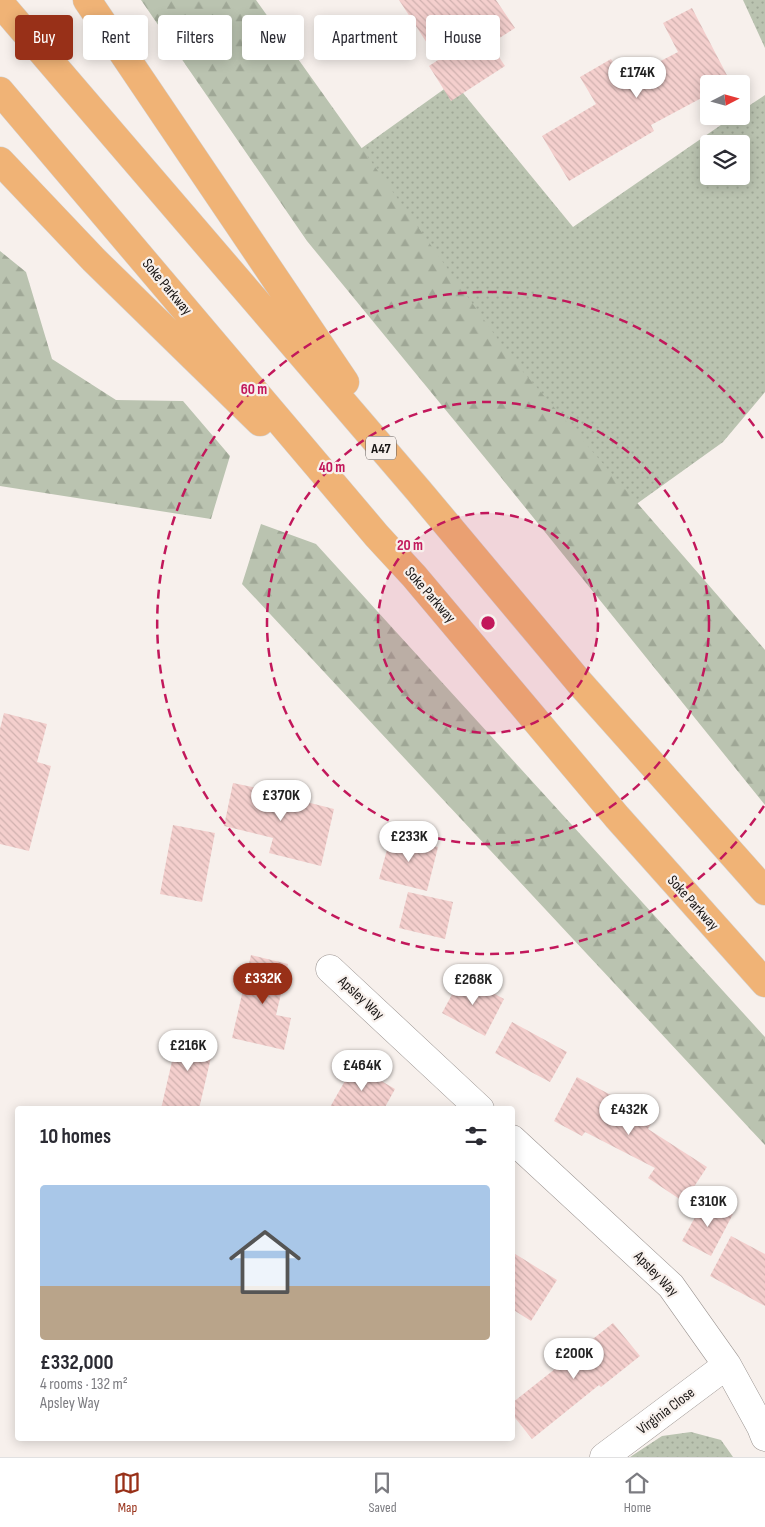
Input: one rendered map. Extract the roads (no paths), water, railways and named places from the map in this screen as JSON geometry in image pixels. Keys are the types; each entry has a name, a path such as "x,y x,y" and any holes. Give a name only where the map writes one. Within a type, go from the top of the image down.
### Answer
{"highway":[{"name":"A47","path":"87,0 418,490"},
{"name":"A47","path":"0,3 418,490 578,682 765,891"},
{"name":"Soke Parkway","path":"0,90 377,536 414,576 618,817 765,983"},
{"path":"0,161 94,260 377,536"}],"street":[{"name":"Apsley Way","path":"330,969 477,1106"},
{"name":"Apsley Way","path":"515,1142 671,1286 727,1365 765,1437"},
{"name":"Virginia Close","path":"604,1457 727,1365"}]}
